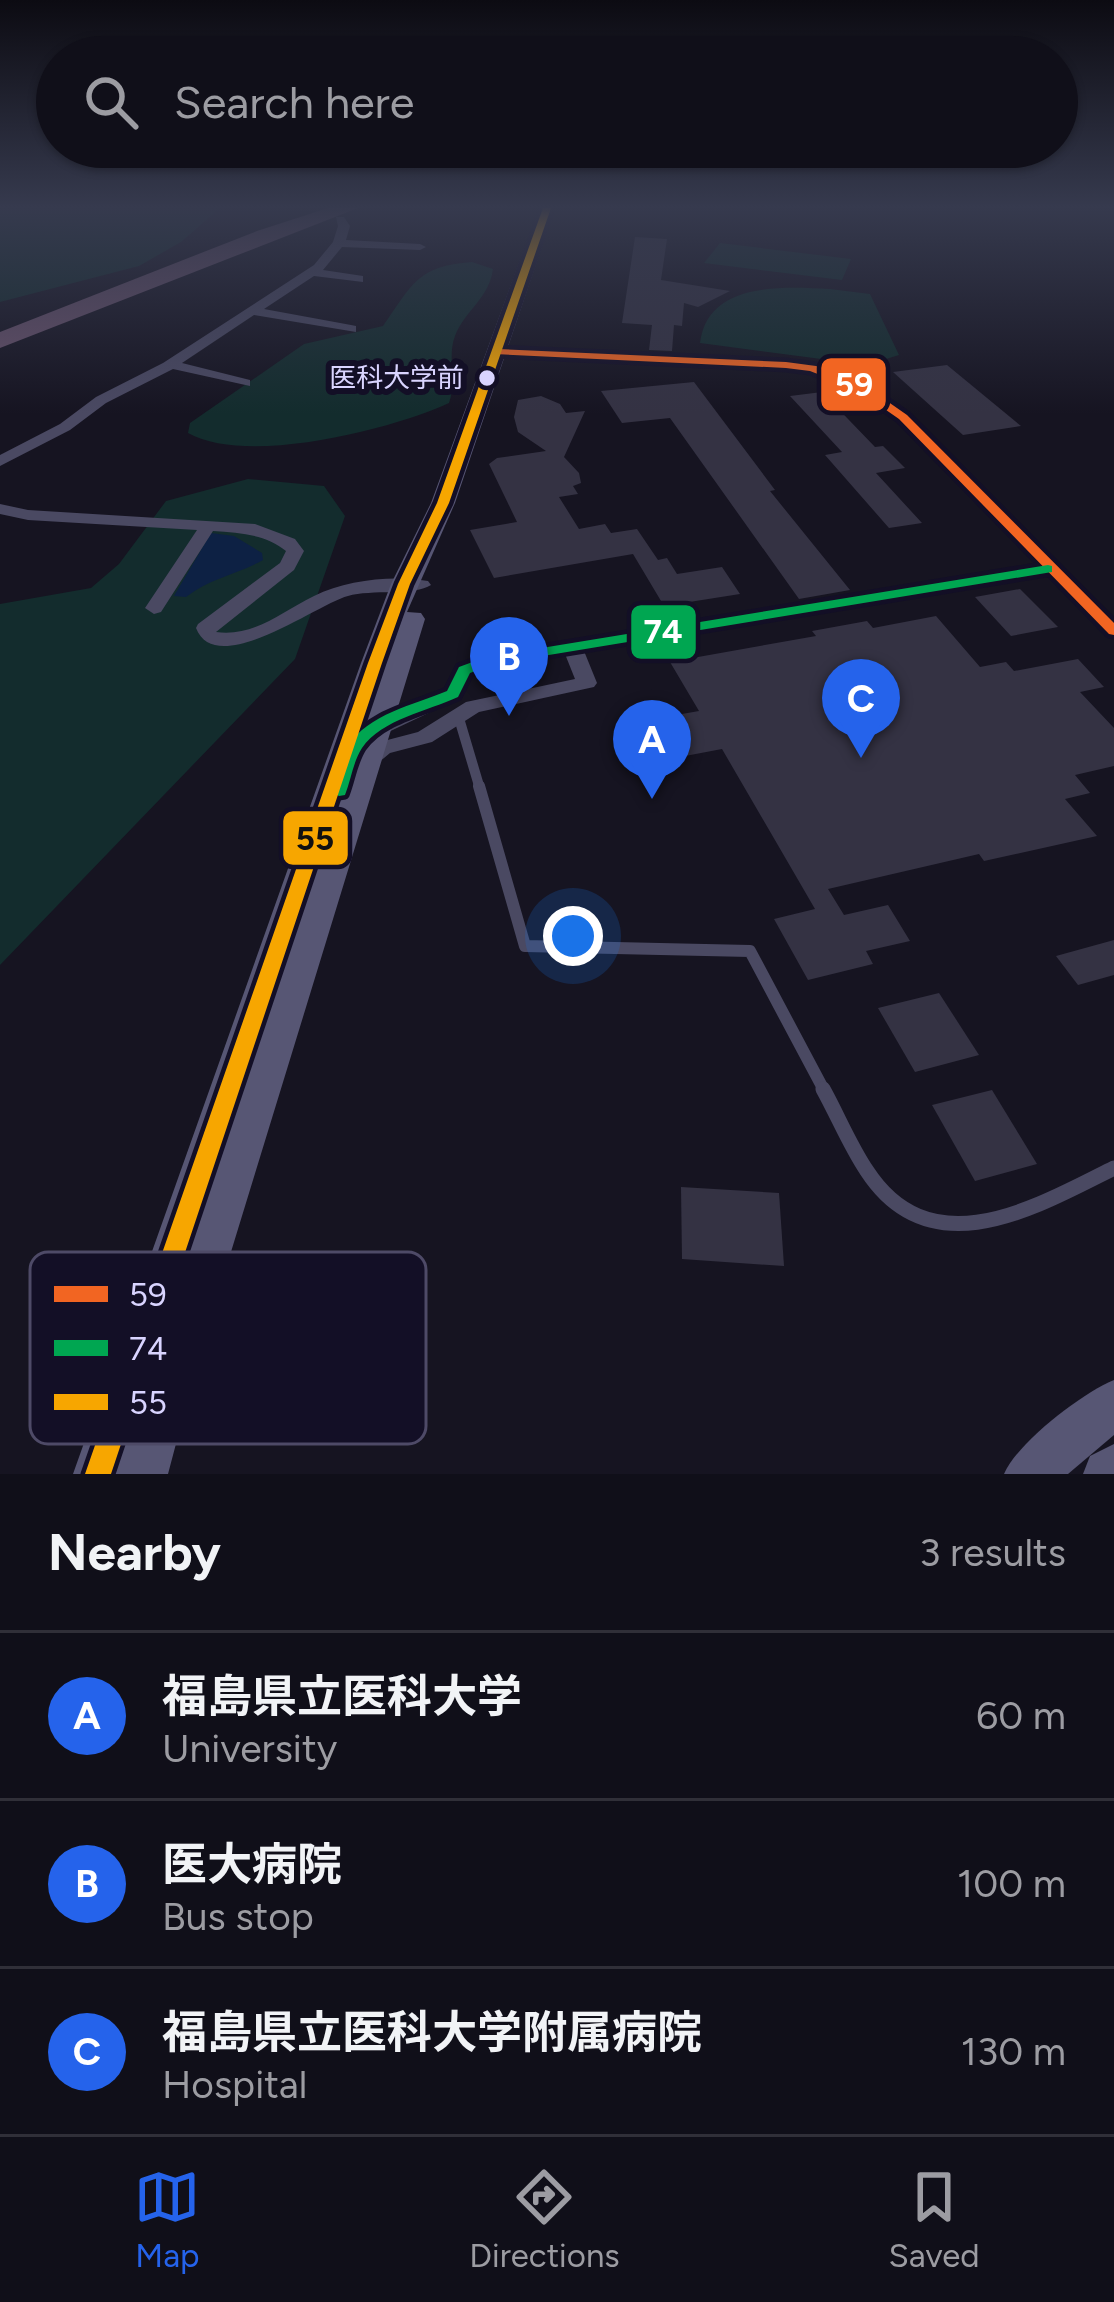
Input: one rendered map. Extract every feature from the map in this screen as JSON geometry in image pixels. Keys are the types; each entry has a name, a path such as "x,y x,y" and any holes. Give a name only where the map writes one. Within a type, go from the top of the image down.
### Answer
{"highway":[{"path":"0,338 158,277"}],"street":[{"path":"0,461 171,364 303,277"},
{"path":"349,277 359,278"},
{"path":"209,1252 413,585 523,277"},
{"path":"251,311 351,329"},
{"path":"497,352 786,364 838,377 902,417 1114,631"},
{"path":"171,364 245,383"},
{"path":"0,509 28,515 255,530 289,543 295,551 288,566 205,628 208,636 246,639 273,630 322,599 343,592 413,585"},
{"path":"154,608 208,526"},
{"path":"371,733 453,694 464,670 490,660 1048,569"},
{"path":"174,1252 323,817 371,733 403,647 413,585"},
{"path":"371,733 383,748 426,734 473,707 587,683 572,646"},
{"path":"403,647 407,655 396,700 430,705"},
{"path":"1029,1474 1114,1404"},
{"path":"98,1474 108,1444"},
{"path":"143,1474 151,1444"}],"lane":[{"path":"458,715 525,946 750,951 869,1175 914,1216 961,1224 1016,1216 1114,1168"}],"green space":[{"path":"0,277 97,277 0,302"},
{"path":"491,277 455,336 449,403 356,433 281,445 214,442 188,433 190,423 304,344 383,326 418,280"},
{"path":"770,289 870,294 899,355 867,365 700,343 706,323 732,298"},
{"path":"248,479 324,486 345,516 295,659 0,965 0,604 91,588 119,564 166,501"}],"water":[{"path":"211,533 234,536 262,553 263,560 186,597 174,596"}],"building":[{"path":"629,277 661,277 730,291 698,307 684,303 682,326 674,325 672,351 649,350 652,325 622,323"},
{"path":"947,365 1021,426 963,435 893,372"},
{"path":"694,382 775,490 770,491 850,590 799,599 670,418 622,423 601,391"},
{"path":"822,392 875,447 883,446 905,468 876,473 922,523 889,528 825,455 842,452 790,396"},
{"path":"541,396 560,404 566,413 585,411 564,457 579,473 581,483 573,486 578,494 559,497 579,529 605,524 611,533 637,529 658,560 667,558 677,574 722,567 740,594 664,606 633,554 494,578 470,530 517,522 489,464 497,458 546,451 518,432 514,417 518,400"},
{"path":"1020,589 1058,627 1011,636 975,597"},
{"path":"936,616 980,667 1006,662 1014,671 1078,659 1104,687 1080,692 1114,728 1114,766 1075,775 1090,793 1065,799 1097,836 984,861 979,854 828,889 844,915 888,905 910,941 866,951 873,964 808,980 774,919 815,909 722,749 680,757 659,718 699,711 670,662 816,636 812,631 867,621 873,628"},
{"path":"1114,940 1114,975 1078,985 1056,956"},
{"path":"939,993 979,1055 915,1072 878,1008"},
{"path":"992,1090 1037,1164 975,1181 932,1105"},
{"path":"681,1187 779,1193 784,1266 682,1259"}],"transit line":[{"name":"55","path":"174,1252 375,663 404,584 443,503 523,277"},
{"name":"59","path":"498,352 786,365 812,368 860,387 903,417 1114,631"},
{"name":"74","path":"339,791 351,755 366,735 389,720 453,694 464,670 491,660 1048,569"},
{"name":"55","path":"98,1474 108,1444"}],"place":[{"name":"医科大学前","path":"487,378"},
{"name":"医大病院","path":"509,716"},
{"name":"福島県立医科大学附属病院","path":"861,758"},
{"name":"福島県立医科大学","path":"652,799"}]}
